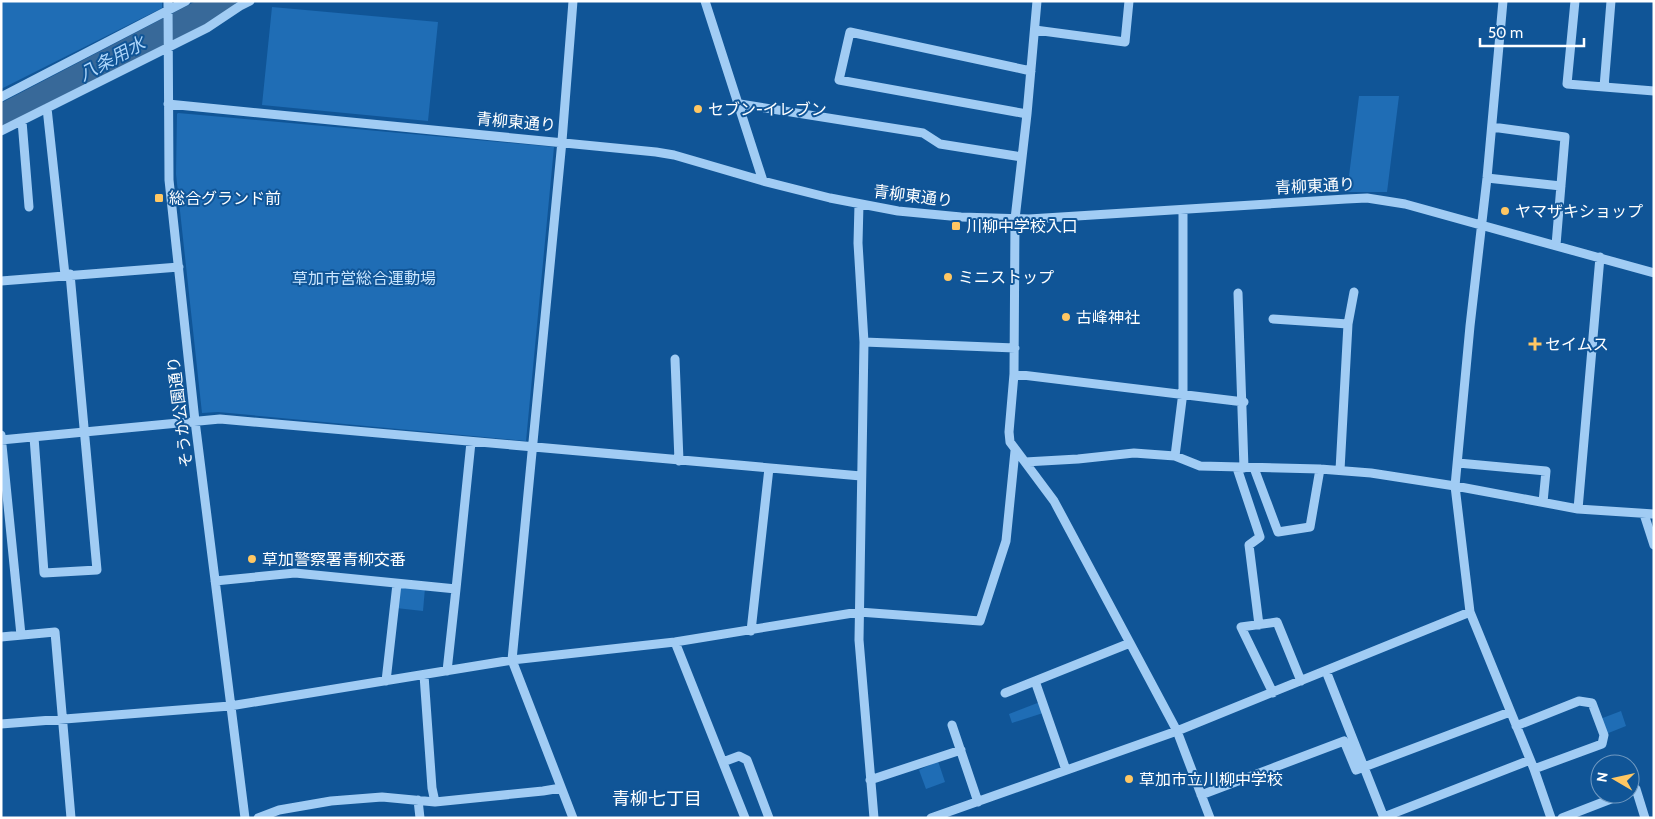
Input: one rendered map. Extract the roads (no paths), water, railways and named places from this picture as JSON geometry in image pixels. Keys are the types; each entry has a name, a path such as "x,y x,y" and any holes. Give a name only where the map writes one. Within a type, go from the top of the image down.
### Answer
{"street":[{"path":"1,97 186,1"},
{"path":"1,131 167,46 207,28 250,1"},
{"path":"573,1 562,141 512,660 573,818"},
{"path":"705,1 740,104 763,181"},
{"path":"1037,1 1015,219 1015,348 1009,432 1010,442 1054,501 1130,642 1177,731 1210,818"},
{"path":"1035,30 1125,42 1129,1"},
{"path":"1503,1 1488,178 1470,326 1455,486 1470,612 1534,769 1551,818"},
{"path":"1576,1 1567,84 1654,91"},
{"path":"1604,87 1611,1"},
{"name":"そうか公園通り","path":"168,10 169,180 195,421 245,818"},
{"path":"1027,114 839,80 850,32 1031,71"},
{"name":"青柳東通り","path":"168,104 562,141 674,155 763,181 859,204 930,215 1015,219 1367,198 1405,204 1654,273"},
{"path":"740,104 923,133 940,144 1022,157"},
{"path":"34,437 44,573 97,570 68,275 47,108"},
{"path":"22,121 29,207"},
{"path":"1492,127 1565,137 1556,245"},
{"path":"1488,178 1561,186"},
{"path":"859,204 858,244 864,342 859,612 860,666 874,818"},
{"path":"1175,456 1183,395 1183,210"},
{"path":"1578,509 1600,258"},
{"path":"1,281 179,267"},
{"path":"1340,470 1348,324 1354,292"},
{"path":"1238,293 1243,402 1240,468 1260,537 1249,545 1259,625"},
{"path":"1273,319 1348,324"},
{"path":"864,342 1015,348"},
{"path":"675,358 679,461"},
{"path":"1014,374 1243,402"},
{"path":"1,440 195,421 229,420 862,476"},
{"path":"1,435 21,635"},
{"path":"447,671 471,442"},
{"path":"1,724 230,706 512,660 675,642 859,612 980,621 1006,541 1015,450"},
{"path":"1025,462 1078,459 1134,452 1175,456 1200,466 1320,468 1371,472 1578,509 1649,514 1654,545"},
{"path":"1458,463 1546,471 1543,502"},
{"path":"751,631 769,468"},
{"path":"1254,468 1278,532 1310,526 1320,468"},
{"path":"1,540 12,540"},
{"path":"216,581 295,574 456,589"},
{"path":"386,681 397,584"},
{"path":"931,818 1177,731 1470,612"},
{"path":"1273,693 1241,627 1277,622 1301,681"},
{"path":"1,637 55,632 71,818"},
{"path":"675,642 745,818"},
{"path":"1005,693 1130,642"},
{"path":"1326,671 1384,818 1530,760"},
{"path":"424,675 432,788 435,802"},
{"path":"1035,682 1066,770"},
{"path":"1516,726 1579,701 1592,703 1604,735 1602,744 1534,769"},
{"path":"1202,795 1344,741 1356,770 1510,712"},
{"path":"952,725 978,802"},
{"path":"870,780 961,750"},
{"path":"723,762 739,756 747,760 769,818"},
{"path":"258,818 279,810 331,801 382,797 435,802 561,788"},
{"path":"418,800 420,818"},
{"path":"1640,802 1645,818"},
{"path":"1562,818 1598,804"}],"waterway":[{"name":"八条用水","path":"1,117 223,1"}],"place":[{"name":"セブン-イレブン","path":"698,109"},
{"name":"総合グランド前","path":"159,198"},
{"name":"ヤマザキショップ","path":"1505,211"},
{"name":"川柳中学校入口","path":"956,226"},
{"name":"ミニストップ","path":"948,277"},
{"name":"古峰神社","path":"1066,317"},
{"name":"セイムス","path":"1535,344"},
{"name":"草加警察署青柳交番","path":"252,559"},
{"name":"草加市立川柳中学校","path":"1129,779"}],"district":[{"name":"青柳七丁目","path":"657,799"}],"park label":[{"name":"草加市営総合運動場","path":"364,278"}]}
